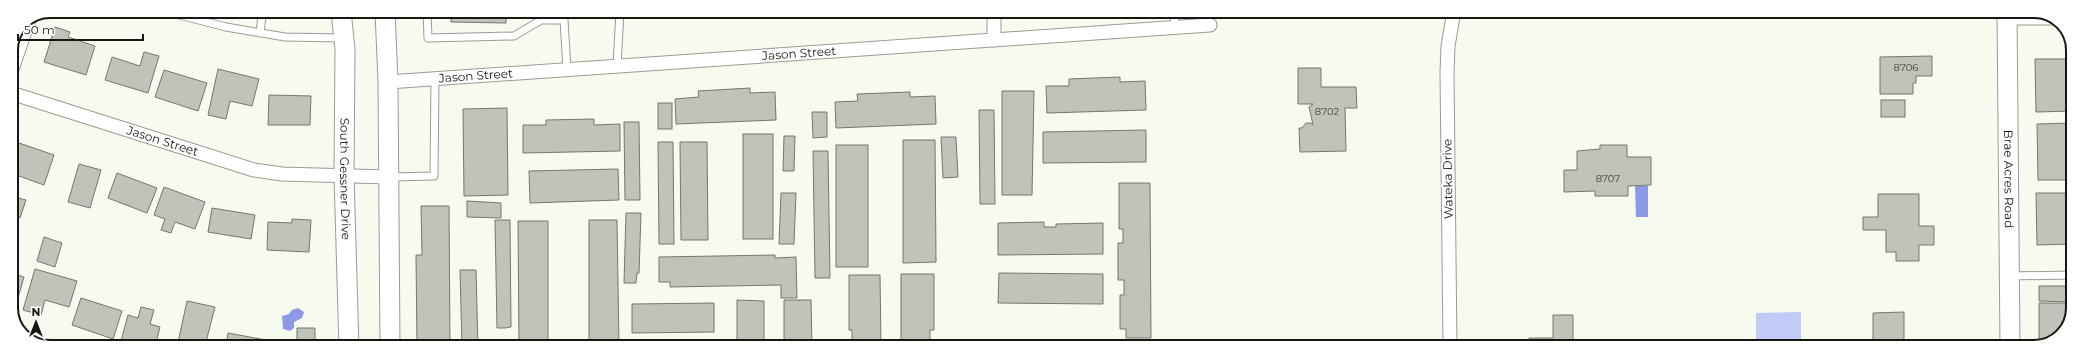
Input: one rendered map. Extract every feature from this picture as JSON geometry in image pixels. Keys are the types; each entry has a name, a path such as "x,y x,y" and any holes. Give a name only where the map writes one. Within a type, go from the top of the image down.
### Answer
{"main road":[{"name":"South Gessner Drive","path":"342,18 344,38 344,176 349,340"},
{"path":"385,18 388,82 390,340"},
{"name":"Brae Acres Road","path":"2007,18 2010,340"}],"street":[{"path":"994,18 994,40"},
{"name":"Wateka Drive","path":"1450,340 1447,72 1448,46 1453,18"},
{"name":"Jason Street","path":"388,82 1210,25"},
{"path":"18,52 26,28"},
{"name":"Jason Street","path":"18,95 254,170 282,174 388,177"}],"lane":[{"path":"191,18 226,27 285,37 344,38"},
{"path":"260,33 262,18"},
{"path":"428,18 428,38 514,36 541,20 564,20 567,70"},
{"path":"617,66 620,18"},
{"path":"1174,18 1175,27"},
{"path":"388,177 434,176 435,79"},
{"path":"2010,276 2066,275"}],"shaded area":[{"path":"1801,312 1801,340 1756,340 1756,313"}],"water":[{"path":"1635,186 1648,186 1648,217 1636,217"},
{"path":"298,308 304,312 302,318 294,322 294,328 290,331 283,329 282,316 289,314 292,310"}],"building":[{"path":"451,18 506,18 506,23 451,22"},
{"path":"55,27 70,32 68,37 95,46 86,75 44,62"},
{"path":"144,52 159,56 148,93 105,80 112,57 140,66"},
{"path":"1932,56 1932,76 1916,76 1916,83 1913,83 1913,94 1880,94 1880,57"},
{"path":"2035,59 2066,59 2066,111 2036,112"},
{"path":"1298,68 1321,68 1321,87 1356,87 1357,108 1345,108 1346,151 1300,152 1299,128 1302,128 1306,123 1311,123 1313,125 1309,107 1313,104 1298,104"},
{"path":"218,69 259,79 252,106 230,101 226,119 208,115"},
{"path":"164,70 207,83 198,111 155,97"},
{"path":"1120,77 1120,82 1145,81 1146,110 1047,113 1046,86 1069,86 1069,79"},
{"path":"750,88 750,93 775,92 776,120 676,124 675,99 699,97 698,91"},
{"path":"1002,91 1034,91 1032,195 1002,195"},
{"path":"910,92 910,97 935,96 936,124 836,128 835,102 858,101 857,94"},
{"path":"269,95 311,96 310,125 268,125"},
{"path":"1881,100 1905,100 1905,117 1881,117"},
{"path":"658,103 672,103 672,129 658,129"},
{"path":"507,108 508,195 464,196 463,109"},
{"path":"979,110 994,110 995,204 980,204"},
{"path":"812,112 827,112 827,137 813,138"},
{"path":"594,119 594,125 620,124 620,151 523,153 523,125 546,125 546,120"},
{"path":"624,122 639,122 640,200 625,200"},
{"path":"2066,123 2066,180 2038,180 2037,124"},
{"path":"1146,130 1146,162 1043,163 1043,132"},
{"path":"743,134 773,134 773,239 743,239"},
{"path":"784,136 795,136 794,171 783,171"},
{"path":"941,137 956,137 958,177 943,178"},
{"path":"903,140 935,140 936,262 903,263"},
{"path":"658,142 673,142 674,244 659,244"},
{"path":"680,142 707,142 708,240 681,240"},
{"path":"19,143 54,155 44,185 19,176 18,179"},
{"path":"836,145 868,145 868,267 836,267"},
{"path":"1600,145 1627,145 1627,157 1651,157 1651,185 1628,186 1628,196 1595,196 1595,191 1564,192 1564,170 1577,170 1577,151 1600,149"},
{"path":"813,151 828,151 830,278 815,278"},
{"path":"79,164 101,170 90,208 68,202"},
{"path":"618,169 619,200 530,203 529,171"},
{"path":"117,173 157,188 147,213 108,198"},
{"path":"1119,183 1150,183 1151,338 1126,338 1126,329 1120,329 1120,295 1124,295 1124,280 1118,280 1118,243 1123,243 1123,229 1119,229"},
{"path":"164,187 205,202 195,229 175,222 171,233 161,230 165,219 154,215"},
{"path":"781,193 796,193 794,244 779,244"},
{"path":"2036,193 2066,193 2066,244 2037,245"},
{"path":"1878,194 1919,194 1919,226 1934,226 1934,245 1919,245 1919,261 1896,261 1896,252 1886,252 1886,230 1863,230 1863,217 1878,217"},
{"path":"18,198 26,200 20,218 18,217"},
{"path":"467,201 501,203 501,218 467,217"},
{"path":"421,206 449,206 450,340 417,340 416,255 422,255"},
{"path":"212,208 255,215 251,239 208,232"},
{"path":"626,213 641,213 639,273 637,273 636,283 624,283"},
{"path":"292,219 311,220 309,252 267,250 268,222 292,223"},
{"path":"495,220 510,220 511,327 505,328 497,328"},
{"path":"589,220 617,220 619,340 589,340"},
{"path":"518,221 548,221 548,340 519,340"},
{"path":"1044,222 1044,227 1056,227 1056,224 1103,223 1103,254 998,255 998,223"},
{"path":"44,237 62,243 55,267 37,261"},
{"path":"775,255 775,258 796,257 797,298 781,298 781,285 670,287 670,282 659,282 659,257"},
{"path":"35,269 77,281 69,307 45,300 41,315 23,310"},
{"path":"460,270 476,270 478,340 462,340"},
{"path":"999,273 1103,274 1103,304 998,303"},
{"path":"901,274 934,274 934,330 930,330 930,340 901,340"},
{"path":"18,275 24,277 18,298"},
{"path":"849,275 880,275 881,340 852,340 852,330 849,330"},
{"path":"2039,286 2066,286 2066,302 2039,301"},
{"path":"81,298 122,311 113,339 72,325"},
{"path":"737,300 764,301 764,340 737,340"},
{"path":"784,300 811,300 812,340 784,340"},
{"path":"187,301 215,307 207,340 179,340"},
{"path":"714,303 714,332 632,333 632,304"},
{"path":"2039,303 2066,303 2066,312 2063,322 2052,335 2039,339"},
{"path":"141,307 154,310 150,324 160,327 157,340 121,340 128,315 138,318"},
{"path":"1904,312 1904,340 1873,340 1873,313"},
{"path":"1553,315 1573,315 1573,340 1529,340 1529,338 1553,338"},
{"path":"297,328 315,328 315,340 297,340"},
{"path":"228,333 266,340 227,340"}]}
